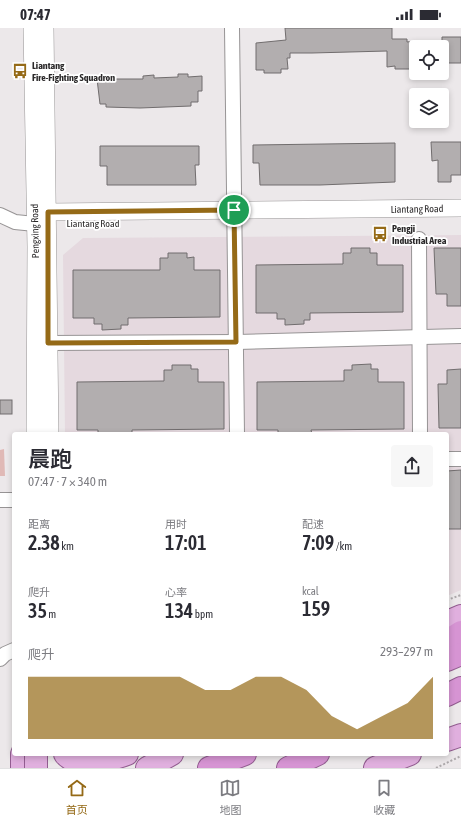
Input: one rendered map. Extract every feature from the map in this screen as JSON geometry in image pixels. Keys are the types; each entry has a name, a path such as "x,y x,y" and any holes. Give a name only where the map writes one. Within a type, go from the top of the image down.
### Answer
{"highway":[{"path":"449,640 461,632"},
{"path":"449,659 461,654"},
{"path":"449,694 461,688"},
{"path":"209,768 240,756"},
{"path":"219,768 241,756"},
{"path":"288,768 314,756"}],"main road":[{"path":"449,621 461,616"},
{"path":"449,739 461,735"},
{"path":"22,756 22,768"},
{"path":"28,756 30,761 40,764 50,762 55,756"},
{"path":"36,756 36,768"},
{"path":"46,756 46,768"},
{"path":"67,756 74,765 84,767 120,756"},
{"path":"147,768 168,756"},
{"path":"375,768 405,756"},
{"path":"406,768 421,756"}],"street":[{"name":"Pengxing Road","path":"32,28 44,220 50,432"},
{"name":"Pengxing Road","path":"35,432 44,220 45,28"},
{"path":"232,28 237,432"},
{"name":"Liantang Road","path":"44,220 234,216 461,208"},
{"path":"0,215 15,222 44,220"},
{"name":"Liantang Road","path":"234,216 461,219"},
{"path":"419,239 420,432"},
{"path":"48,343 236,342 461,336"},
{"path":"449,459 461,459"},
{"path":"0,500 12,500"},
{"path":"0,659 5,654 12,651"}],"path":[{"path":"449,599 461,595"},
{"path":"436,768 461,756"}],"shaded area":[{"path":"461,235 461,590 449,595 449,432 65,432 63,255 83,238"},
{"path":"4,449 5,476 0,476 0,450"}],"building":[{"path":"285,28 392,28 392,39 407,39 407,42 409,42 409,69 395,69 395,66 387,67 387,51 290,53 290,58 287,58 288,69 281,69 281,73 264,73 264,70 256,70 256,43 286,40"},
{"path":"442,37 461,37 461,63 449,63 449,40 442,40"},
{"path":"178,74 188,74 188,77 202,76 202,91 198,91 198,102 191,102 191,106 140,108 106,107 106,104 100,104 97,79 143,79 143,76 154,75 154,78 178,77"},
{"path":"431,142 461,142 461,175 451,175 451,182 438,182 438,160 432,161"},
{"path":"395,143 395,182 320,185 260,185 259,163 253,163 253,145"},
{"path":"100,146 199,146 199,165 195,165 196,185 107,185 107,166 100,166"},
{"path":"351,248 370,248 370,253 377,253 377,265 403,265 403,312 310,313 310,320 304,320 304,324 285,325 285,319 277,319 277,313 256,313 256,265 343,264 343,253 351,253"},
{"path":"434,248 461,248 461,306 447,306 447,294 436,294"},
{"path":"168,253 187,253 187,258 194,257 194,270 220,270 220,317 128,318 128,325 121,325 121,329 102,330 102,324 94,324 94,318 73,318 73,270 160,270 160,258 168,258"},
{"path":"371,364 371,369 378,369 378,382 404,382 404,429 311,430 312,432 278,432 278,430 257,430 257,382 344,381 344,370 352,370 352,365"},
{"path":"172,365 191,365 191,369 198,369 198,382 224,382 224,429 132,430 132,432 98,432 98,430 77,430 77,382 164,381 164,370 172,370"},
{"path":"461,369 461,428 439,428 438,384 447,384 447,370"},
{"path":"0,400 12,400 12,414 0,414"},
{"path":"461,470 461,529 449,529 449,471"}],"place":[{"name":"Liantang Fire-Fighting Squadron","path":"20,71"},
{"name":"Pengji Industrial Area","path":"380,234"}],"route":[{"path":"234,210 236,342 48,343 48,212 234,210"}]}
